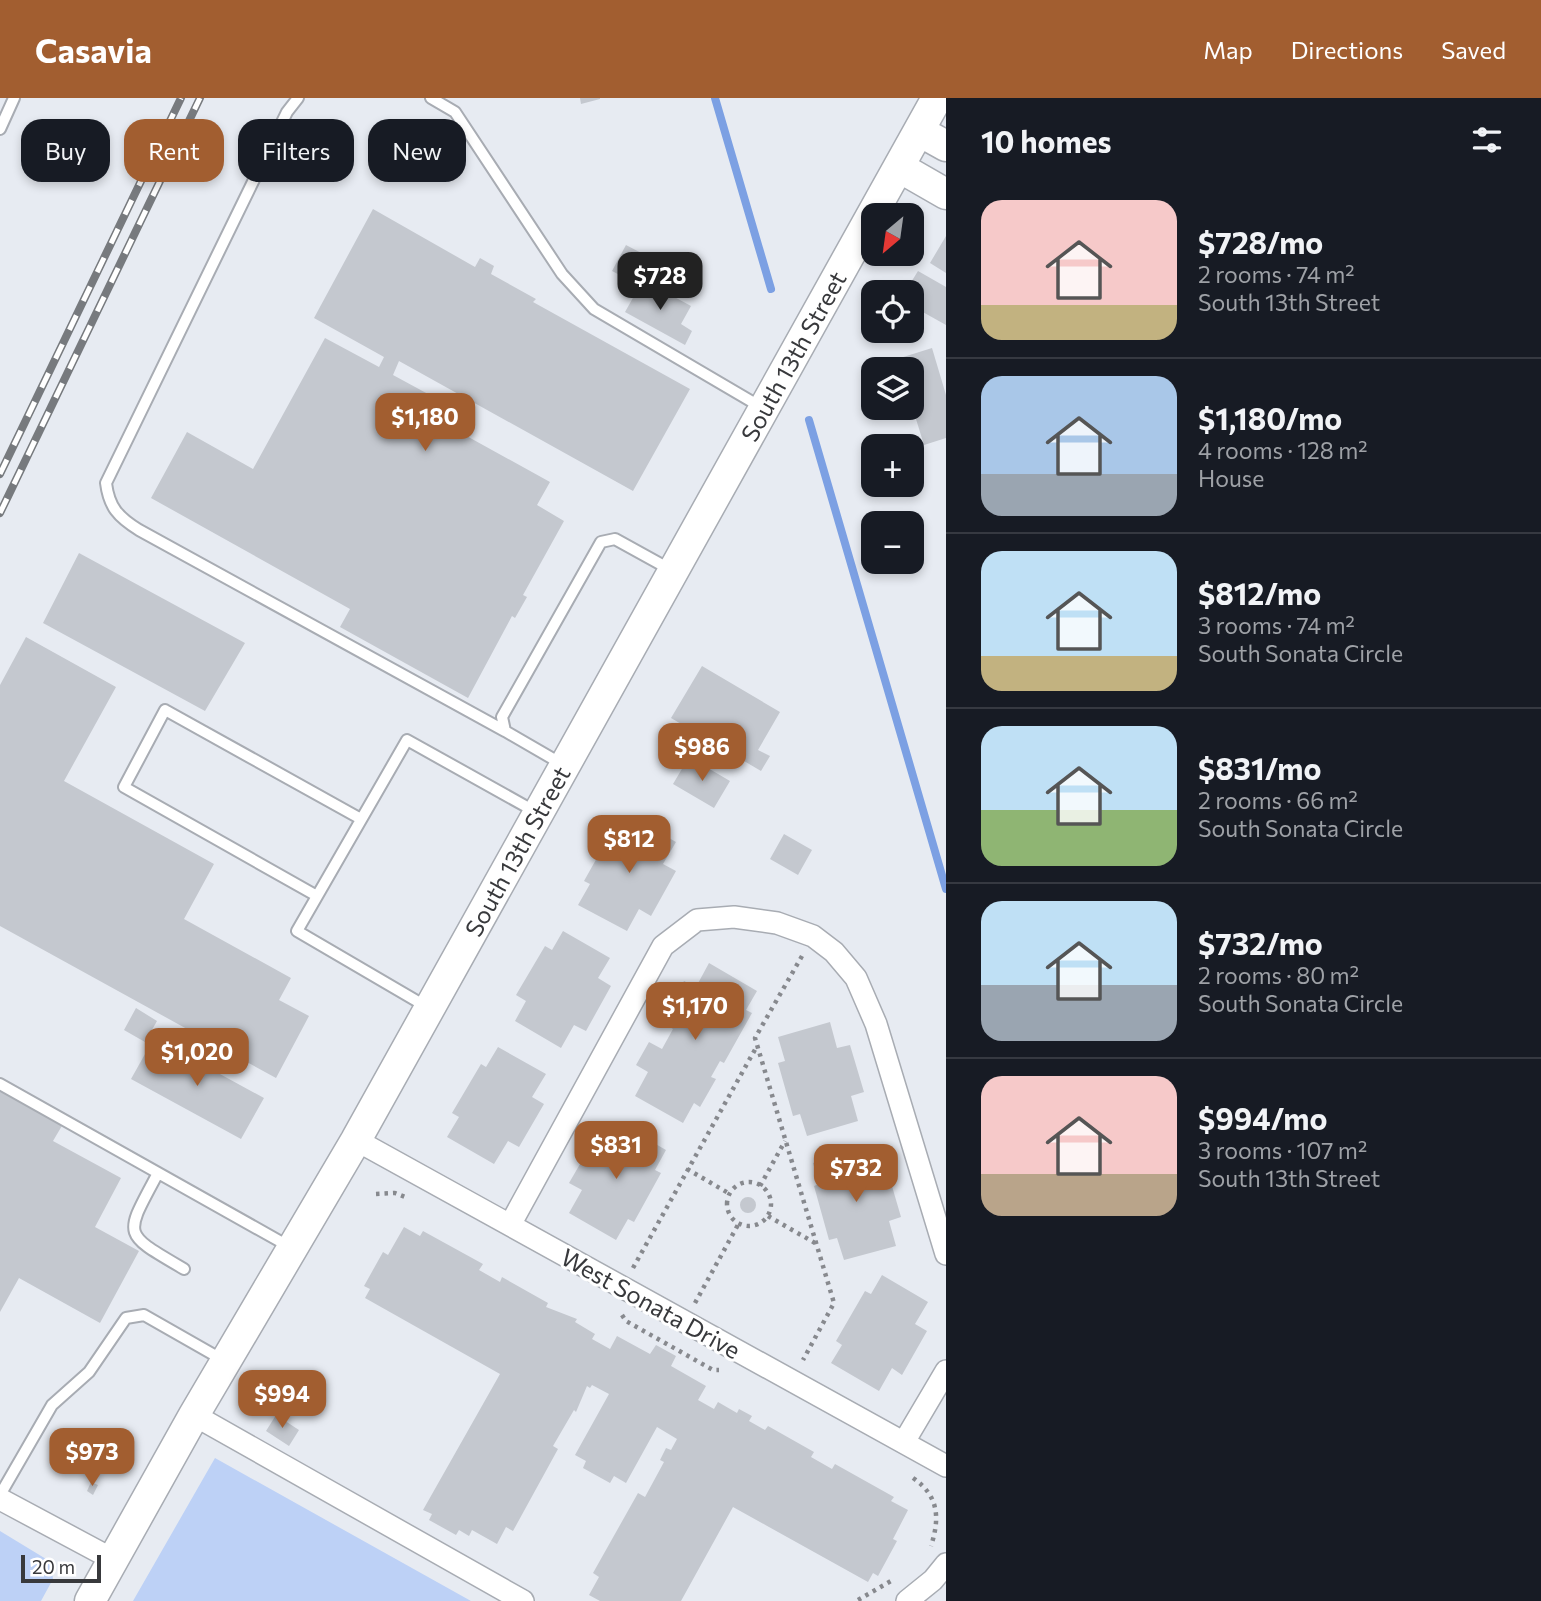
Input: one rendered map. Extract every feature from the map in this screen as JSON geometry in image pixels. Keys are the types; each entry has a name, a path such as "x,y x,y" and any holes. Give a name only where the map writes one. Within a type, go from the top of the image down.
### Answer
{"street":[{"name":"South 13th Street","path":"90,1601 194,1415 356,1140 937,98"},
{"path":"919,131 946,146"},
{"path":"899,167 946,194"},
{"path":"510,1225 663,946 697,920 734,917 777,923 813,936 834,952 856,978 876,1024 946,1254"},
{"name":"West Sonata Drive","path":"356,1140 946,1466"},
{"path":"904,1442 946,1371"},
{"path":"194,1415 523,1601"},
{"path":"0,1497 114,1560"},
{"path":"907,1601 933,1580 946,1564"}],"lane":[{"path":"0,129 14,98"},
{"path":"298,98 281,125 106,483 108,502 120,518 139,530 565,766"},
{"path":"430,98 455,111 562,274 594,309 763,408"},
{"path":"505,731 502,717 601,542 615,539 673,571"},
{"path":"317,896 124,786 165,710 361,819"},
{"path":"430,1008 297,931 407,740 538,813"},
{"path":"0,1084 292,1249"},
{"path":"158,1173 134,1219 132,1231 138,1242 184,1269"},
{"path":"0,1497 52,1405 89,1372 126,1318 144,1315 226,1362"}],"path":[{"path":"801,1364 834,1303 755,1038 813,936"},
{"path":"633,1268 757,1045"},
{"path":"760,1186 785,1140"},
{"path":"687,1170 730,1194"},
{"path":"747,1183 760,1186 769,1196 768,1216 756,1225 739,1223 728,1208 730,1194 747,1183"},
{"path":"376,1194 395,1193 416,1202"},
{"path":"768,1216 817,1244"},
{"path":"723,1252 739,1223"},
{"path":"620,1312 626,1321 637,1328 713,1370 721,1370"},
{"path":"903,1472 926,1488 936,1503 938,1517 930,1550"},
{"path":"858,1600 900,1576"}],"shaded area":[{"path":"215,1458 471,1601 133,1601"},
{"path":"0,1531 51,1562 53,1579 41,1601 0,1601"}],"building":[{"path":"580,98 600,98 600,99 581,104"},
{"path":"373,209 475,267 480,258 494,266 491,274 536,299 533,302 690,389 633,491 399,361 393,375 463,413 454,429 550,482 537,505 564,521 523,595 527,597 515,618 512,616 468,698 340,627 350,609 151,498 187,432 253,469 325,338 379,367 384,357 314,318"},
{"path":"946,236 946,273 930,263"},
{"path":"626,245 649,257 635,283 612,271"},
{"path":"918,271 946,287 946,325 924,313 924,280 912,280"},
{"path":"643,280 691,306 681,324 692,331 685,345 625,312"},
{"path":"932,348 946,395 946,438 924,445 924,434 921,434 916,420 924,420 924,357 903,357"},
{"path":"79,553 245,643 205,711 43,623"},
{"path":"26,637 116,687 64,781 214,864 184,919 291,978 279,1000 309,1016 276,1078 0,926 0,685"},
{"path":"702,666 780,712 758,750 770,756 761,771 671,718"},
{"path":"689,757 730,781 714,808 673,784"},
{"path":"630,816 676,842 663,864 676,871 651,916 639,909 627,931 578,905 590,884 584,881 612,831 619,835"},
{"path":"784,834 812,850 798,875 770,859"},
{"path":"563,931 610,958 598,978 611,986 586,1031 574,1025 561,1048 515,1021 526,1001 516,995 545,946 552,950"},
{"path":"709,963 757,991 746,1010 752,1013 724,1063 720,1061 711,1077 716,1079 700,1107 694,1103 683,1123 635,1096 648,1072 636,1065 649,1042 662,1049 673,1029 662,1022 684,981 696,987"},
{"path":"136,1008 157,1021 145,1042 124,1030"},
{"path":"830,1022 837,1048 850,1045 864,1092 851,1096 858,1121 807,1136 800,1114 793,1116 778,1063 785,1061 778,1037"},
{"path":"154,1038 264,1098 241,1139 131,1079"},
{"path":"498,1047 546,1074 532,1097 544,1104 519,1147 508,1141 494,1164 447,1137 459,1117 452,1113 481,1064 486,1067"},
{"path":"0,1089 63,1124 53,1141 121,1178 95,1227 139,1251 100,1323 19,1278 0,1312"},
{"path":"619,1123 666,1150 655,1170 661,1173 634,1222 628,1219 616,1240 569,1213 582,1190 569,1183 594,1140 606,1146"},
{"path":"867,1148 874,1172 887,1169 901,1217 889,1221 896,1246 844,1260 837,1238 829,1240 814,1186 819,1184 813,1163"},
{"path":"745,1197 751,1197 756,1205 754,1211 745,1213 740,1208 740,1202"},
{"path":"404,1227 420,1236 423,1231 483,1264 479,1270 500,1282 502,1277 548,1303 546,1307 577,1319 575,1322 595,1334 592,1339 610,1349 617,1336 650,1354 656,1345 676,1356 671,1366 706,1386 698,1400 714,1409 718,1402 737,1413 739,1409 752,1416 749,1421 765,1430 768,1426 814,1452 811,1457 832,1469 835,1464 894,1497 891,1501 908,1510 893,1539 897,1541 878,1576 873,1573 868,1582 733,1507 681,1601 600,1601 589,1595 599,1577 593,1573 638,1493 645,1497 664,1462 660,1460 666,1448 671,1450 677,1439 657,1427 626,1483 614,1476 610,1483 583,1468 586,1461 575,1455 609,1394 592,1385 590,1388 587,1386 576,1412 574,1410 553,1446 558,1449 513,1531 506,1527 497,1544 472,1530 469,1536 459,1530 456,1535 429,1520 432,1514 423,1510 500,1374 365,1298 370,1289 364,1286 383,1252 388,1255"},
{"path":"882,1275 928,1302 915,1324 927,1331 902,1375 892,1368 879,1391 831,1363 842,1345 836,1341 865,1291 871,1294"},
{"path":"276,1415 299,1430 289,1446 266,1431"},
{"path":"91,1482 98,1485 93,1495 87,1491"}],"waterway":[{"path":"715,98 771,289"},
{"path":"809,420 946,889"}],"railway":[{"path":"0,474 181,98"},
{"path":"0,513 200,98"}]}
